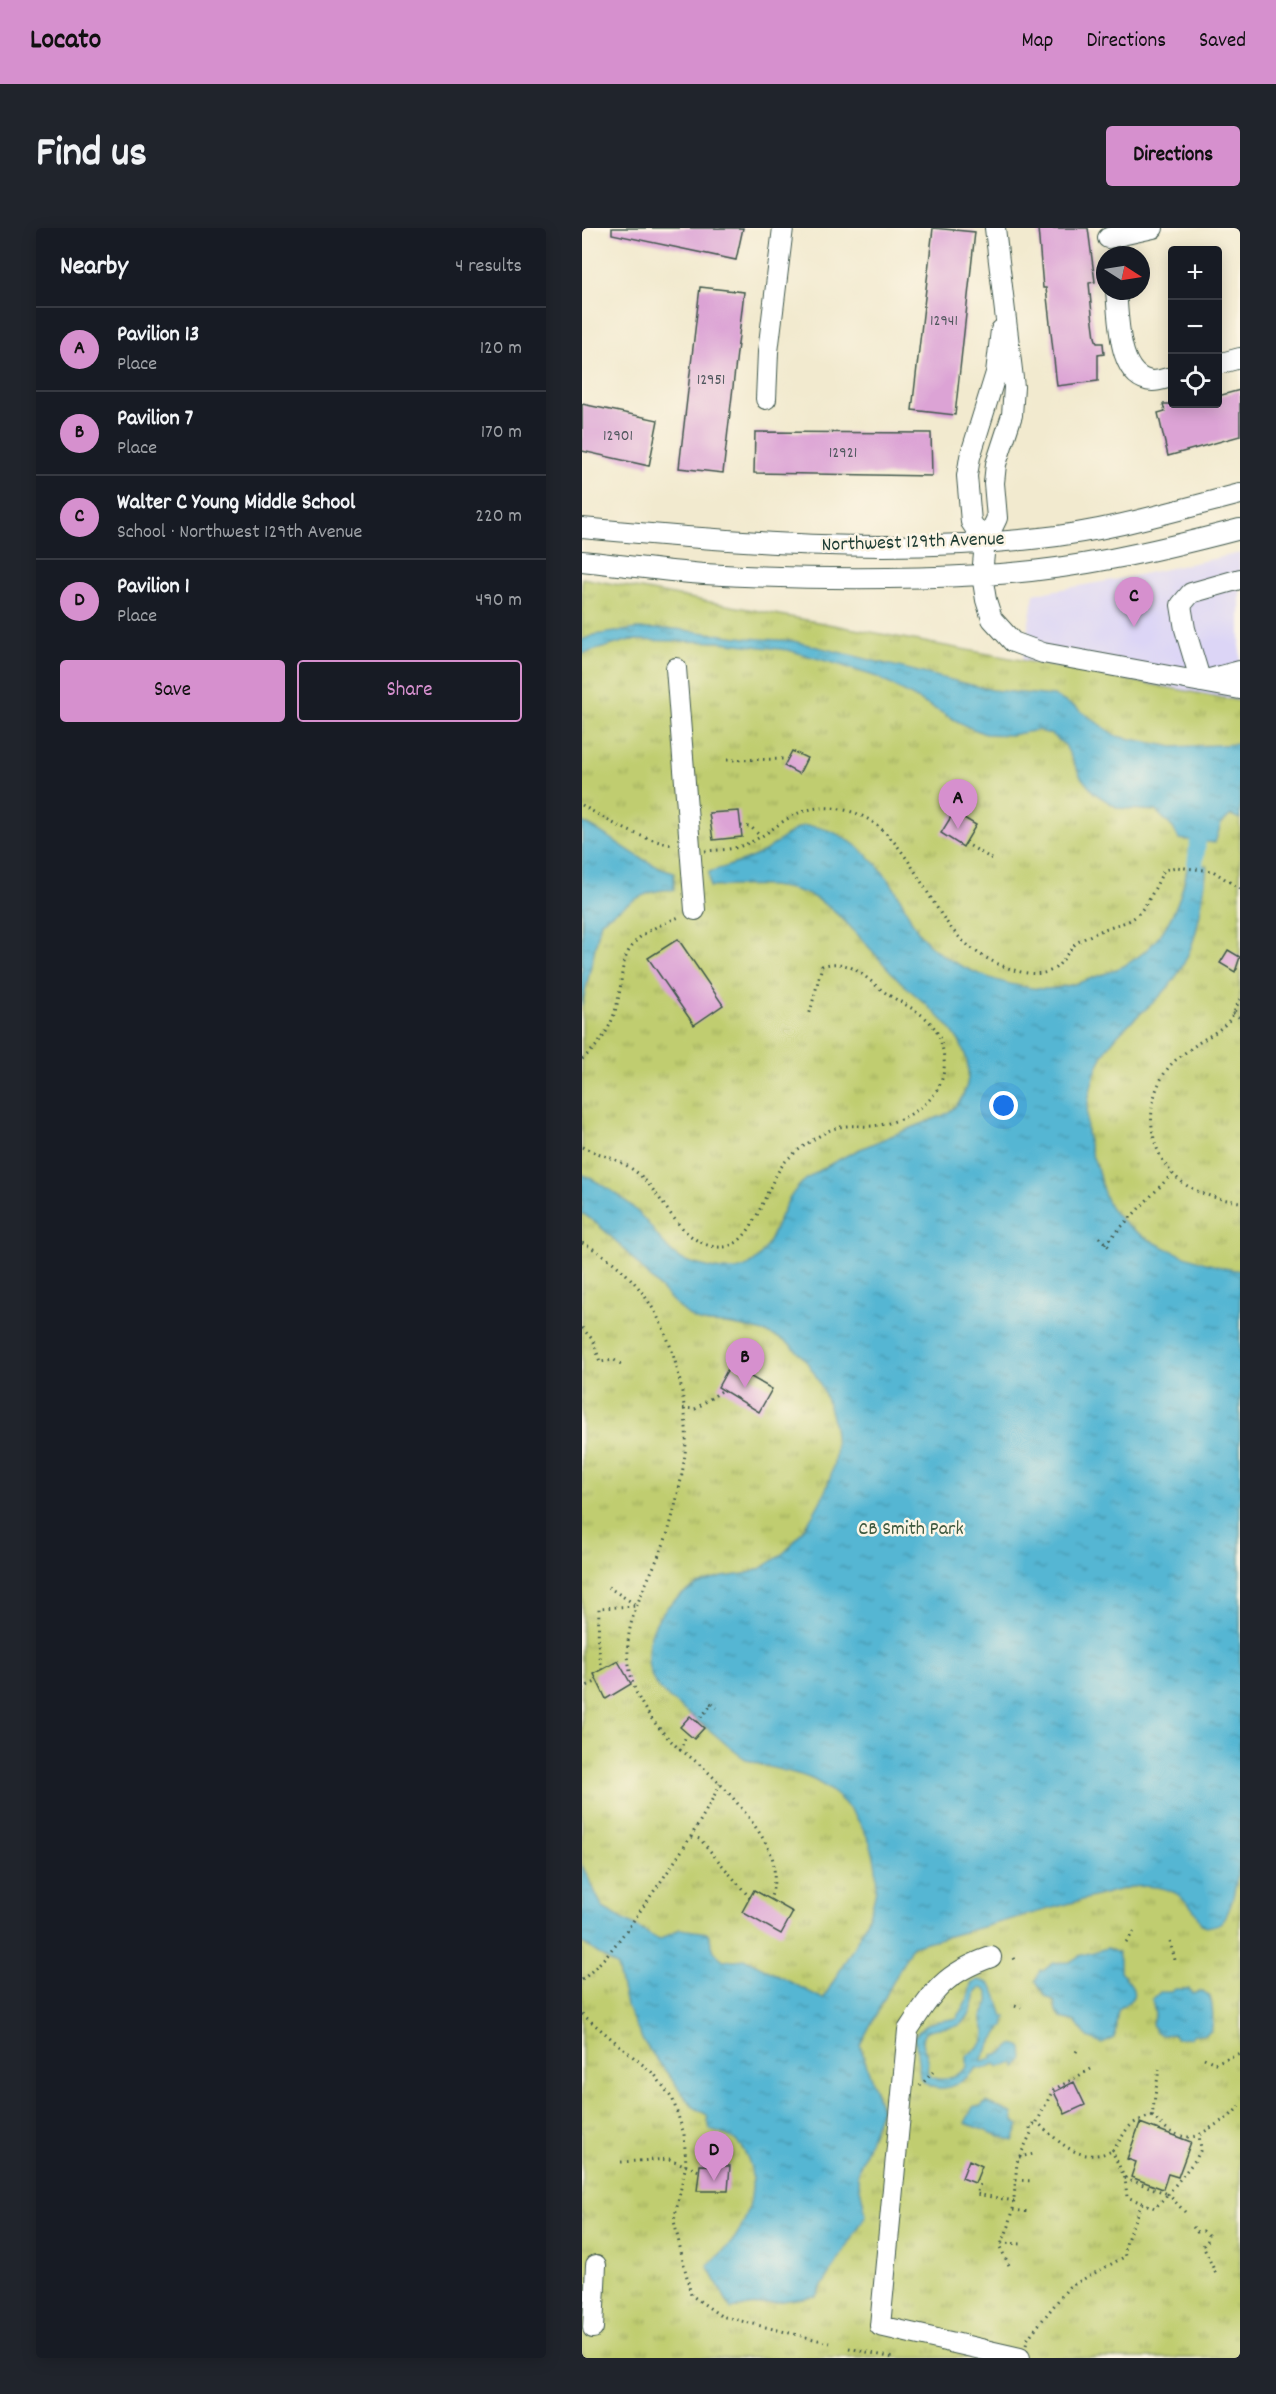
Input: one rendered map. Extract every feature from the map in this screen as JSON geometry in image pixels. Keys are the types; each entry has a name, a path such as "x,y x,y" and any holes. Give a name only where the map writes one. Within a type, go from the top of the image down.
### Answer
{"street":[{"path":"765,399 768,352 783,228"},
{"path":"995,228 1014,387 1012,415 996,464 994,483 997,518 985,543 982,575 992,619 1013,642 1043,653 1240,689"},
{"path":"1109,240 1154,228"},
{"path":"1117,300 1125,360 1136,374 1153,381 1168,378"},
{"path":"985,543 971,522 967,476 970,457 996,373 1006,306"},
{"path":"1222,363 1240,358"},
{"path":"982,420 1008,429"},
{"name":"Northwest 129th Avenue","path":"582,528 701,539 820,546 985,543 1043,538 1144,520 1240,494"},
{"name":"Northwest 129th Avenue","path":"582,561 702,573 808,579 982,575 1047,568 1155,551 1240,529"},
{"path":"1201,682 1181,605 1191,593 1240,579"},
{"path":"676,668 695,910"},
{"path":"1201,682 1240,671"},
{"path":"991,1957 972,1963 949,1976 925,2004 908,2030 880,2326 1022,2353"},
{"path":"594,2328 596,2265"}],"path":[{"path":"727,760 787,759"},
{"path":"582,806 624,829 659,842 690,848 742,846 798,811 841,809 869,820 888,834 904,854 941,914 957,935 977,953 1000,966 1023,973 1042,973 1054,969 1074,945 1088,936 1132,919 1148,898 1164,870 1176,867 1213,871 1240,889"},
{"path":"741,825 751,827 760,836"},
{"path":"965,843 992,859"},
{"path":"582,1059 603,1039 613,1020 622,970 632,945 645,933 695,910"},
{"path":"582,1147 633,1169 684,1230 699,1242 718,1248 733,1245 745,1236 754,1223 776,1174 789,1157 833,1128 852,1124 872,1126 914,1113 931,1101 940,1084 945,1067 939,1032 921,1015 885,993 853,967 833,962 822,966 809,1016"},
{"path":"1236,969 1240,972"},
{"path":"1240,999 1229,1021 1169,1066 1156,1087 1151,1116 1153,1142 1167,1169 1181,1183 1209,1197 1240,1202"},
{"path":"1233,1013 1240,1018"},
{"path":"1105,1244 1172,1174"},
{"path":"1099,1237 1110,1248"},
{"path":"582,1243 616,1263 656,1310 676,1367 686,1428 680,1488 668,1531 632,1618 628,1652 633,1687 651,1721 680,1750 720,1784 748,1818 771,1855 774,1889 770,1899"},
{"path":"582,1328 593,1340 600,1362 614,1360 623,1365"},
{"path":"683,1408 696,1409 723,1390"},
{"path":"608,1587 637,1606"},
{"path":"602,1670 598,1643 599,1608 637,1606"},
{"path":"582,1688 598,1681"},
{"path":"707,1701 717,1708"},
{"path":"697,1722 712,1704"},
{"path":"680,1750 687,1734"},
{"path":"582,1980 596,1968 637,1916 692,1837 720,1784"},
{"path":"692,1837 700,1839 750,1898"},
{"path":"1126,1942 1134,1932"},
{"path":"1170,1941 1175,1960"},
{"path":"1015,2006 1021,2008"},
{"path":"582,2014 655,2075 673,2100 684,2134 686,2164 674,2222 691,2295 720,2316 830,2343"},
{"path":"1204,2058 1215,2062 1240,2053"},
{"path":"1009,2265 1000,2250 1001,2243 1009,2226 1019,2157 1031,2133 1029,2126 1037,2122 1043,2102 1053,2090 1091,2068"},
{"path":"1152,2116 1159,2069"},
{"path":"919,2088 933,2072"},
{"path":"1152,2116 1167,2129 1182,2137 1190,2138 1230,2116 1240,2106"},
{"path":"1037,2122 1071,2151 1093,2155 1112,2151 1128,2126 1135,2121 1152,2116"},
{"path":"1112,2151 1125,2178 1127,2197 1155,2208 1196,2159 1201,2149 1199,2135"},
{"path":"1019,2157 1034,2154"},
{"path":"621,2162 652,2158 669,2159 699,2170"},
{"path":"1125,2178 1168,2194 1185,2212"},
{"path":"976,2180 980,2184 976,2194 1014,2201"},
{"path":"1016,2180 1032,2181"},
{"path":"1022,2353 1028,2338 1069,2287 1126,2256 1124,2251 1142,2203"},
{"path":"1012,2210 1030,2212"},
{"path":"1193,2227 1197,2232 1203,2231 1208,2235 1209,2240 1203,2246 1216,2274"},
{"path":"1001,2243 1023,2244"},
{"path":"849,2348 893,2358"}],"shaded area":[{"path":"1240,553 1240,701 1022,661 1034,594 1124,578"}],"green space":[{"name":"CB Smith Park","path":"582,578 1240,701 1240,2358 582,2358"}],"water":[{"path":"636,629 676,629 793,641 992,690 1054,696 1075,707 1116,736 1173,747 1240,744 1240,819 1231,815 1221,824 1215,843 1179,839 1173,828 1156,811 1118,808 1094,793 1081,777 1065,745 1052,735 1038,730 1011,735 985,734 877,677 788,650 720,642 630,640 582,654 582,640 594,635"},
{"path":"582,822 649,862 674,872 674,890 645,895 601,921 582,1006"},
{"path":"803,826 831,831 857,846 869,857 900,897 919,933 934,949 963,967 980,974 998,981 1032,988 1047,989 1076,983 1122,967 1138,957 1162,933 1171,918 1184,884 1188,865 1207,866 1196,933 1190,949 1174,979 1163,993 1120,1033 1105,1052 1092,1084 1087,1130 1091,1154 1096,1163 1106,1198 1121,1220 1151,1241 1170,1250 1207,1263 1240,1271 1240,1863 1228,1912 1220,1923 1215,1925 1206,1927 1202,1924 1189,1904 1175,1893 1158,1887 1140,1886 912,1946 860,2045 881,2109 857,2174 866,2215 816,2296 731,2309 708,2266 734,2239 746,2216 752,2189 749,2163 744,2151 736,2141 710,2130 707,2115 692,2106 643,2041 626,2005 617,1967 582,1942 582,1865 603,1908 659,1940 680,1929 708,1933 714,1951 723,1961 746,1959 823,1999 843,1965 868,1918 876,1887 876,1869 872,1850 866,1833 856,1817 830,1790 814,1780 752,1762 736,1752 659,1689 650,1673 648,1655 653,1629 667,1607 676,1599 710,1580 757,1570 791,1546 810,1520 826,1488 834,1462 835,1433 821,1387 814,1373 796,1350 772,1335 734,1325 701,1322 684,1312 612,1238 582,1213 582,1174 607,1188 630,1205 676,1255 694,1264 731,1270 748,1266 760,1256 785,1207 795,1191 808,1178 857,1151 944,1115 960,1100 967,1084 967,1062 954,1034 944,1021 896,977 836,913 813,897 788,889 763,886 710,887 709,872 757,855"},
{"path":"1107,1948 1118,1953 1120,1972 1131,1985 1133,1995 1118,2011 1115,2038 1102,2044 1088,2038 1076,2022 1062,2018 1056,2011 1055,2002 1045,1996 1036,1981 1040,1970 1043,1971 1053,1963 1070,1962 1079,1956"},
{"path":"978,1980 990,1984 996,1993 1003,2016 1006,2016 1004,2027 982,2061 993,2058 993,2055 1002,2053 1015,2044 1022,2047 1023,2060 1016,2067 1014,2063 999,2067 995,2064 983,2069 977,2068 957,2084 934,2088 920,2078 915,2036 929,2023 957,2018 968,1999 971,1984","holes":["981,1987 988,1992 989,2002 982,2017 984,2040 967,2056 967,2067 950,2078 931,2077 928,2072 927,2055 922,2044 923,2036 932,2029 961,2024 970,2013 976,1991"]},
{"path":"1175,1989 1189,1989 1192,1994 1202,1991 1209,1995 1213,2013 1211,2031 1202,2035 1194,2034 1190,2038 1175,2038 1174,2034 1162,2035 1155,2032 1152,2024 1155,2014 1152,2000 1160,1992 1172,1992"},
{"path":"986,2102 1013,2114 1014,2121 1019,2125 1013,2141 965,2123 973,2107 981,2107"}],"building":[{"path":"612,228 743,228 736,260 612,234"},
{"path":"933,228 975,232 955,415 912,410"},
{"path":"1038,228 1088,228 1095,282 1089,283 1092,314 1095,337 1097,343 1103,343 1104,354 1098,355 1098,381 1057,386 1046,288 1043,288"},
{"path":"700,287 744,292 723,473 679,468"},
{"path":"1240,390 1240,436 1168,456 1158,413 1165,411 1163,404 1168,404 1168,408 1222,408 1222,395"},
{"path":"582,404 658,420 649,466 582,451"},
{"path":"755,432 931,433 932,476 754,473"},
{"path":"792,751 807,758 799,774 784,766"},
{"path":"739,811 742,837 713,840 709,813"},
{"path":"954,812 976,825 963,847 941,833"},
{"path":"678,939 723,1005 694,1025 648,958"},
{"path":"1228,950 1240,957 1235,972 1220,963"},
{"path":"730,1365 772,1389 759,1412 718,1387"},
{"path":"618,1661 631,1684 606,1699 594,1674"},
{"path":"690,1716 704,1728 694,1739 680,1727"},
{"path":"754,1890 793,1912 781,1934 742,1912"},
{"path":"1074,2082 1085,2105 1065,2114 1054,2092"},
{"path":"1140,2123 1191,2142 1178,2177 1168,2174 1163,2189 1131,2177 1136,2162 1127,2159"},
{"path":"969,2160 982,2166 975,2183 962,2178"},
{"path":"700,2165 730,2166 728,2191 697,2191"}],"waterway":[{"path":"1195,865 1198,841"}],"place":[{"name":"Walter C Young Middle School","path":"1134,627"},
{"name":"Pavilion 13","path":"958,829"},
{"name":"Pavilion 7","path":"745,1388"},
{"name":"Pavilion 1","path":"714,2181"}]}
